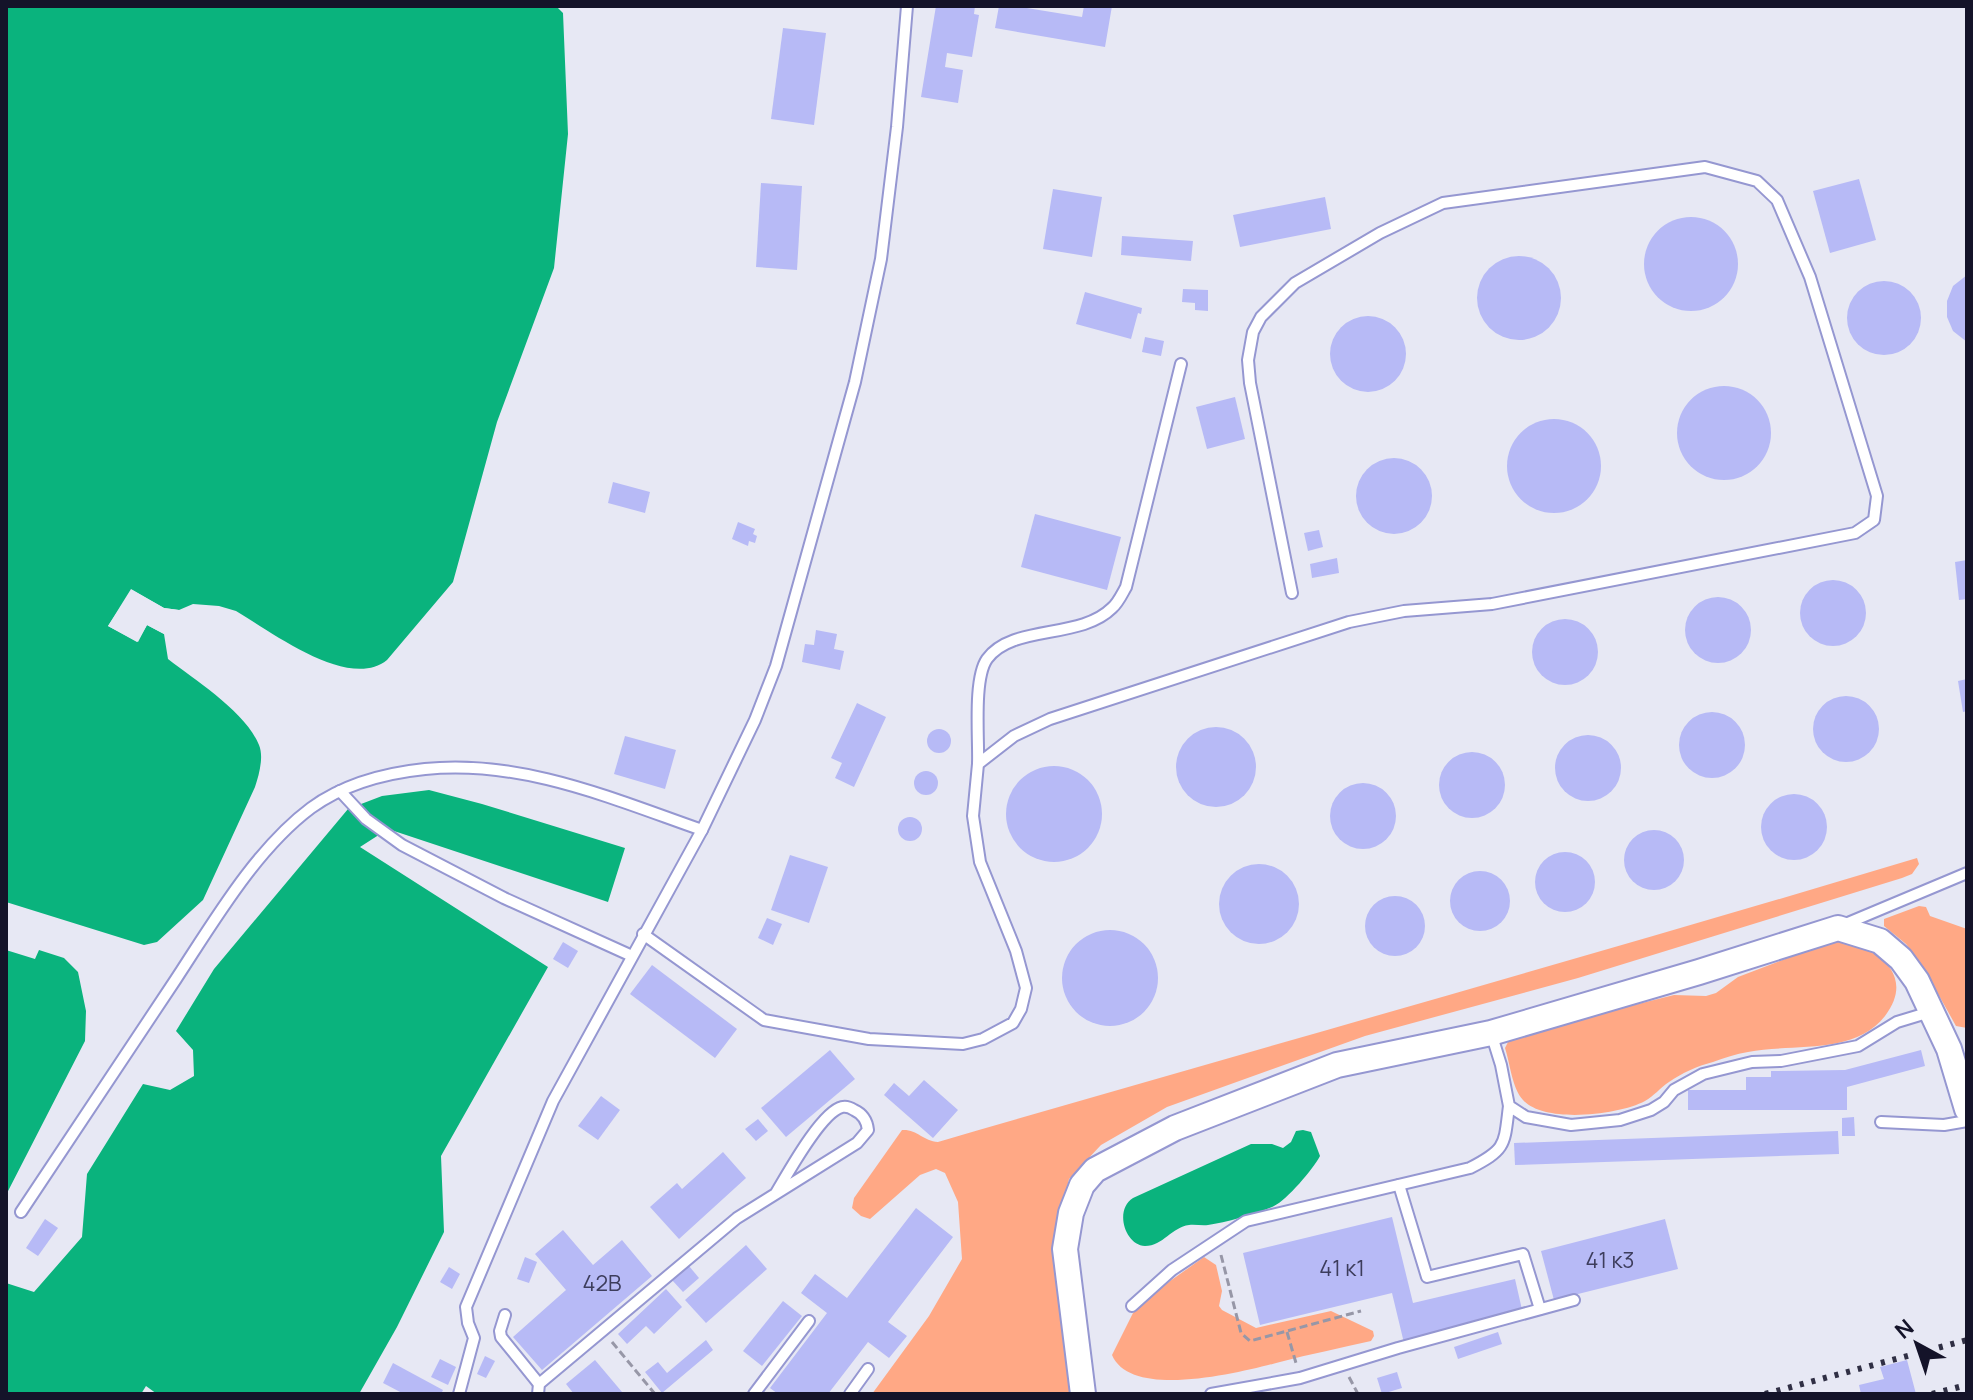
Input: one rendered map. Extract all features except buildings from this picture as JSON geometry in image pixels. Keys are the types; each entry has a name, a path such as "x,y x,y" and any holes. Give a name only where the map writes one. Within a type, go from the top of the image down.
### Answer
{"street":[{"path":"1083,1394 1065,1249 1071,1213 1082,1185 1095,1170 1175,1128 1337,1065 1491,1033 1838,928 1880,941 1901,959 1917,981 1949,1049 1967,1109"}],"lane":[{"path":"459,1394 474,1338 466,1307 553,1101 702,830 776,666 855,382 881,259 897,127 907,6"},
{"path":"978,764 1014,736 1050,719 1349,622 1404,611 1492,604 1855,533 1874,520 1877,496 1810,277 1777,200 1757,181 1705,167 1443,203 1367,240 1295,283 1261,317 1253,332 1248,360 1292,593"},
{"path":"643,934 764,1020 869,1039 963,1044 1013,1023 1021,1009 1026,988 1016,951 980,862 973,816 980,682 987,660 1007,642 1087,624 1113,608 1126,587 1181,364"},
{"path":"21,1212 224,907 278,838 312,807 340,791 374,778 427,769 486,770 540,777 612,797 702,830"},
{"path":"340,791 366,819 402,845 504,898 632,956"},
{"path":"1838,928 1967,873"},
{"path":"1509,1106 1526,1117 1571,1125 1620,1120 1651,1110 1664,1102 1674,1090 1703,1074 1752,1062 1781,1061 1858,1046 1897,1022 1932,1012"},
{"path":"1132,1306 1172,1270 1246,1221 1470,1168 1494,1155 1504,1143 1509,1106 1491,1033"},
{"path":"505,1315 501,1337 539,1389 602,1330 737,1218 857,1143 868,1130 867,1121 851,1107 841,1107 829,1116 797,1156 776,1193"},
{"path":"1881,1122 1944,1125 1967,1121"},
{"path":"1399,1185 1427,1277 1523,1254 1540,1309"},
{"path":"1211,1394 1300,1378 1574,1300"},
{"path":"754,1394 809,1321"},
{"path":"850,1394 868,1369"}],"path":[{"path":"1217,1240 1241,1333 1250,1341 1361,1311"},
{"path":"602,1330 655,1394"},
{"path":"1287,1331 1300,1378"},
{"path":"1351,1381 1358,1394"}],"shaded area":[{"path":"6,6 556,6 563,13 568,134 554,268 497,422 453,582 387,660 371,668 332,664 290,644 236,611 193,604 179,610 164,608 132,590 108,626 137,642 147,625 164,634 168,659 243,720 259,745 261,755 255,787 203,900 157,942 144,945 6,902"},
{"path":"429,790 625,848 608,902 388,829 360,847 548,967 441,1156 444,1232 397,1327 359,1394 157,1394 146,1386 141,1394 6,1394 6,1283 34,1292 82,1237 87,1174 143,1084 170,1090 194,1076 193,1050 176,1031 214,969 348,809 382,796"},
{"path":"1917,858 1919,864 1912,874 1902,878 1578,978 1365,1036 1167,1107 1101,1145 1069,1179 1056,1237 1078,1394 872,1394 929,1316 962,1259 958,1202 945,1173 936,1169 920,1175 870,1219 852,1208 854,1198 902,1130 938,1142"},
{"path":"1919,906 1926,907 1930,916 1967,929 1967,1028 1956,1026 1922,965 1906,944 1884,926 1884,919"},
{"path":"1837,939 1877,955 1894,975 1894,1001 1872,1029 1857,1037 1821,1046 1730,1056 1684,1073 1645,1101 1601,1113 1564,1115 1547,1112 1533,1108 1516,1089 1505,1048 1509,1040 1674,995 1706,996 1716,993 1738,977"},
{"path":"6,950 35,959 39,950 64,958 78,972 86,1011 85,1041 6,1195"},
{"path":"1296,1131 1311,1132 1320,1156 1299,1184 1274,1206 1224,1222 1183,1226 1151,1245 1138,1244 1127,1234 1124,1210 1133,1198 1251,1144 1272,1144 1283,1148 1291,1142"},
{"path":"1204,1257 1216,1265 1222,1291 1219,1306 1256,1328 1331,1311 1373,1331 1374,1336 1371,1341 1239,1372 1188,1380 1140,1377 1123,1369 1112,1355 1133,1313 1156,1291"}],"pier":[{"path":"131,589 164,608 179,610 177,614 163,611 133,595 114,625 136,637 148,621 166,630 164,634 147,625 138,642 108,626"}],"railway":[{"path":"1765,1394 1967,1340"},
{"path":"1932,1394 1967,1385"}]}
